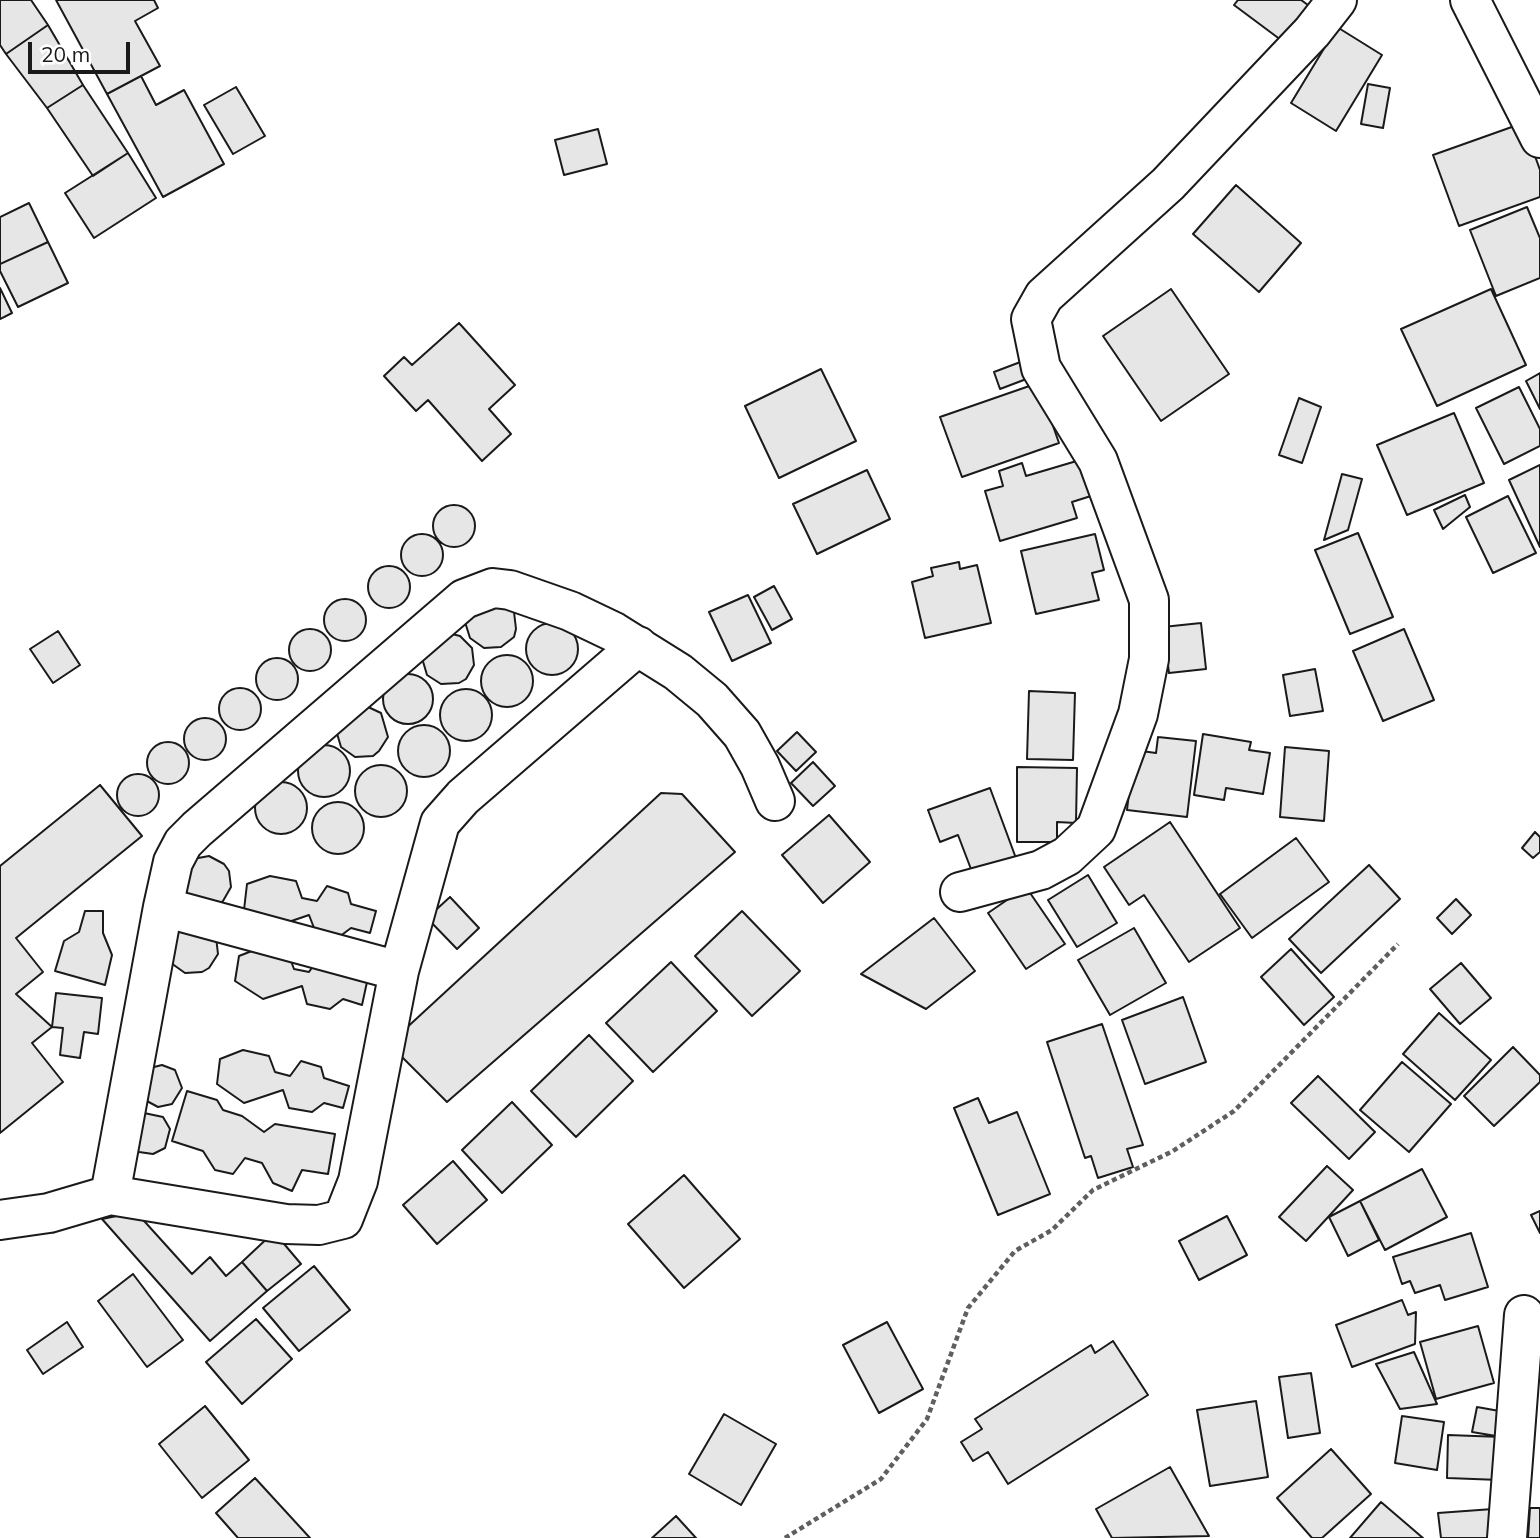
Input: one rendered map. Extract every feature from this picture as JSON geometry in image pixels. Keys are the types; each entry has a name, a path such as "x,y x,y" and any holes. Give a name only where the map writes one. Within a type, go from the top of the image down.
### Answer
{"street":[{"path":"960,892 1041,870 1067,856 1096,828 1138,714 1149,659 1149,600 1098,461 1041,368 1031,319 1045,296 1168,184 1312,32 1337,0"},
{"path":"1471,0 1540,138"},
{"path":"110,1195 163,906 173,862 183,844 464,599 492,588 523,594 570,611 638,646 678,672 729,717 760,766 775,801"},
{"path":"0,1220 49,1213 110,1195 286,1224 319,1226 343,1219 358,1181 399,971 440,823 463,797 638,646"},
{"path":"163,906 399,971"},
{"path":"1507,1538 1524,1315"}],"path":[{"path":"785,1538 881,1479 927,1419 968,1308 1015,1251 1052,1230 1093,1190 1173,1151 1234,1111 1398,944"}],"building":[{"path":"0,0 31,0 48,25 6,54 0,45"},
{"path":"56,0 154,0 158,8 135,21 160,66 107,94"},
{"path":"1238,0 1301,0 1315,10 1289,46 1234,5"},
{"path":"48,25 83,85 47,108 6,54"},
{"path":"1337,27 1382,55 1336,131 1291,103"},
{"path":"141,76 156,105 184,90 224,164 163,197 107,94"},
{"path":"1368,84 1390,88 1383,128 1361,124"},
{"path":"83,85 128,153 93,176 47,108"},
{"path":"236,87 265,136 233,154 204,105"},
{"path":"1523,123 1540,170 1540,197 1459,226 1433,155"},
{"path":"598,129 607,164 564,175 555,140"},
{"path":"128,153 156,198 94,238 65,193"},
{"path":"1236,185 1301,243 1259,292 1193,234"},
{"path":"29,203 48,242 0,264 0,217"},
{"path":"1527,207 1540,238 1540,278 1496,296 1470,230"},
{"path":"48,242 68,283 18,307 0,271 0,264"},
{"path":"0,288 12,313 0,319"},
{"path":"1171,289 1229,374 1161,421 1103,336"},
{"path":"1491,289 1526,365 1437,406 1401,329"},
{"path":"459,323 515,385 489,409 511,434 482,461 428,400 416,411 384,376 404,357 412,365"},
{"path":"1023,361 1029,378 1000,389 994,372"},
{"path":"821,369 856,441 779,478 745,406"},
{"path":"1540,373 1540,409 1526,381"},
{"path":"1038,383 1059,443 962,477 940,417"},
{"path":"1519,387 1540,429 1540,446 1504,464 1476,408"},
{"path":"1299,398 1321,407 1302,463 1279,455"},
{"path":"1454,413 1484,483 1407,515 1377,445"},
{"path":"1080,460 1091,496 1072,502 1077,518 1000,541 985,491 1003,486 999,471 1022,463 1026,476"},
{"path":"1540,465 1540,547 1509,480"},
{"path":"867,470 890,519 817,554 793,504"},
{"path":"1342,474 1362,479 1348,530 1324,540"},
{"path":"1465,495 1470,507 1443,529 1434,510"},
{"path":"1508,496 1536,553 1493,573 1466,517"},
{"path":"454,505 469,511 475,526 469,541 454,547 439,541 433,526 439,511"},
{"path":"1358,533 1393,617 1350,634 1315,550"},
{"path":"422,534 437,540 443,555 437,570 422,576 407,570 401,555 407,540"},
{"path":"1095,534 1104,570 1092,573 1099,600 1036,614 1021,551"},
{"path":"959,562 960,569 977,565 991,623 925,638 912,582 933,576 931,568"},
{"path":"389,566 404,572 410,587 404,602 389,608 374,602 368,587 374,572"},
{"path":"774,586 792,619 772,630 754,597"},
{"path":"748,595 771,643 732,661 709,612"},
{"path":"494,597 509,605 514,612 516,629 514,637 501,647 484,648 470,638 465,622"},
{"path":"345,599 360,605 366,620 360,635 345,641 330,635 324,620 330,605"},
{"path":"552,623 562,625 570,631 576,639 576,659 570,667 562,673 552,675 542,673 534,667 528,659 526,649 528,639 534,631 542,625"},
{"path":"1201,623 1206,669 1169,673 1163,627"},
{"path":"310,629 325,635 331,650 325,665 310,671 295,665 289,650 295,635"},
{"path":"1404,629 1434,700 1383,721 1353,651"},
{"path":"58,631 80,665 53,683 30,649"},
{"path":"452,634 460,636 472,648 474,665 466,679 459,683 441,684 427,675 422,658"},
{"path":"507,655 517,657 525,663 531,671 531,691 525,699 517,705 507,707 497,705 489,699 483,691 481,681 483,671 489,663 497,657"},
{"path":"277,658 292,664 298,679 292,694 277,700 262,694 256,679 262,664"},
{"path":"1315,669 1323,711 1290,716 1283,675"},
{"path":"398,675 418,675 432,689 432,709 418,723 398,723 384,709 384,689"},
{"path":"240,688 255,694 261,709 255,724 240,730 225,724 219,709 225,694"},
{"path":"466,689 476,691 484,697 490,705 490,725 484,733 476,739 466,741 456,739 448,733 442,725 440,715 442,705 448,697 456,691"},
{"path":"1029,691 1075,693 1073,760 1027,759"},
{"path":"366,706 381,713 388,737 373,756 355,757 341,747 336,730"},
{"path":"205,718 220,724 226,739 220,754 205,760 190,754 184,739 190,724"},
{"path":"424,725 434,727 442,733 448,741 448,761 442,769 434,775 424,777 414,775 406,769 400,761 398,751 400,741 406,733 414,727"},
{"path":"797,732 816,752 796,771 777,751"},
{"path":"1203,734 1251,742 1249,750 1270,753 1263,794 1226,788 1224,800 1194,795"},
{"path":"1158,737 1196,741 1187,817 1127,810 1134,750 1156,753"},
{"path":"168,742 183,748 189,763 183,778 168,784 153,778 147,763 153,748"},
{"path":"324,745 334,747 342,753 348,761 348,781 342,789 334,795 324,797 314,795 306,789 300,781 298,771 300,761 306,753 314,747"},
{"path":"1285,747 1329,751 1324,821 1280,817"},
{"path":"813,762 835,786 813,806 791,783"},
{"path":"381,765 391,767 399,773 405,781 405,801 399,809 391,815 381,817 371,815 363,809 357,801 355,791 357,781 363,773 371,767"},
{"path":"1017,767 1077,768 1076,823 1057,822 1057,842 1017,842"},
{"path":"138,774 153,780 159,795 153,810 138,816 123,810 117,795 123,780"},
{"path":"281,782 291,784 299,790 305,798 305,818 299,826 291,832 281,834 271,832 263,826 257,818 255,808 257,798 263,790 271,784"},
{"path":"100,785 142,836 16,938 43,972 16,994 52,1027 32,1043 63,1082 0,1133 0,866"},
{"path":"990,788 1017,861 974,877 958,835 940,842 928,810"},
{"path":"661,793 682,794 735,852 447,1102 389,1044"},
{"path":"338,802 348,804 356,810 362,818 362,838 356,846 348,852 338,854 328,852 320,846 314,838 312,828 314,818 320,810 328,804"},
{"path":"829,815 870,862 823,903 782,855"},
{"path":"1170,822 1240,928 1189,962 1144,895 1129,905 1104,867"},
{"path":"1535,832 1540,837 1540,852 1533,858 1522,848"},
{"path":"1296,838 1329,882 1252,938 1220,894"},
{"path":"209,856 224,864 229,871 231,887 223,901 216,906 199,907 181,889 193,859"},
{"path":"1369,865 1400,899 1321,973 1289,939"},
{"path":"1088,875 1117,923 1077,947 1048,900"},
{"path":"270,876 296,881 302,898 317,901 327,886 348,893 351,904 376,911 370,933 351,928 339,937 316,933 309,915 271,928 244,910 247,884"},
{"path":"1026,887 1065,944 1026,969 988,913"},
{"path":"450,897 479,928 457,949 427,918"},
{"path":"1456,899 1471,915 1452,934 1437,918"},
{"path":"85,911 103,911 103,933 112,955 105,985 55,971 64,941 79,932"},
{"path":"742,911 800,971 752,1016 695,956"},
{"path":"934,918 975,971 926,1009 861,974"},
{"path":"179,925 216,937 218,954 209,968 202,972 185,973 171,963"},
{"path":"1134,928 1166,983 1110,1015 1078,960"},
{"path":"262,947 288,953 294,969 309,972 319,957 367,982 362,1005 343,999 330,1009 307,1004 302,986 263,999 235,981 239,956"},
{"path":"1291,949 1334,997 1304,1025 1261,977"},
{"path":"671,962 717,1011 653,1072 606,1023"},
{"path":"1461,963 1491,998 1460,1024 1430,989"},
{"path":"56,993 102,998 98,1034 84,1032 80,1058 60,1055 63,1028 52,1027"},
{"path":"1183,997 1206,1062 1145,1084 1122,1020"},
{"path":"1439,1013 1491,1060 1455,1100 1403,1054"},
{"path":"1102,1024 1143,1145 1127,1149 1133,1167 1098,1178 1091,1156 1085,1158 1047,1042"},
{"path":"589,1035 633,1081 576,1137 531,1091"},
{"path":"1513,1047 1540,1075 1540,1082 1494,1126 1464,1096"},
{"path":"243,1050 269,1056 275,1072 290,1076 301,1061 321,1067 324,1078 349,1086 343,1108 324,1103 312,1112 289,1108 283,1090 244,1103 217,1084 220,1059"},
{"path":"1402,1062 1451,1104 1409,1152 1360,1110"},
{"path":"162,1065 175,1070 182,1088 172,1104 158,1107 145,1100 150,1068"},
{"path":"1318,1076 1375,1132 1349,1159 1291,1103"},
{"path":"187,1091 217,1100 223,1110 242,1116 264,1132 275,1124 335,1134 328,1174 302,1170 292,1191 273,1183 262,1163 245,1158 233,1174 215,1170 203,1151 172,1141"},
{"path":"978,1098 989,1123 1017,1112 1050,1194 998,1215 954,1108"},
{"path":"512,1102 552,1145 502,1193 462,1150"},
{"path":"144,1113 163,1117 170,1129 165,1148 153,1154 139,1152 133,1147"},
{"path":"453,1161 487,1200 437,1244 403,1205"},
{"path":"1327,1166 1353,1190 1306,1241 1279,1217"},
{"path":"1422,1169 1447,1217 1385,1250 1360,1201"},
{"path":"684,1175 740,1239 684,1288 628,1224"},
{"path":"1360,1201 1379,1240 1348,1256 1329,1217"},
{"path":"1540,1211 1540,1233 1531,1215"},
{"path":"136,1212 192,1274 210,1257 226,1276 242,1262 267,1291 210,1341 102,1219"},
{"path":"1227,1216 1247,1255 1199,1280 1179,1241"},
{"path":"274,1232 301,1264 267,1291 242,1262"},
{"path":"1471,1233 1488,1287 1445,1300 1440,1285 1415,1293 1410,1281 1402,1284 1393,1257"},
{"path":"314,1266 350,1310 299,1351 263,1308"},
{"path":"133,1274 183,1340 147,1367 98,1301"},
{"path":"1402,1300 1408,1315 1416,1312 1415,1344 1352,1367 1336,1325"},
{"path":"256,1319 292,1359 242,1404 206,1362"},
{"path":"67,1322 83,1347 43,1374 27,1350"},
{"path":"887,1322 923,1389 879,1413 843,1345"},
{"path":"1478,1326 1494,1383 1436,1399 1420,1342"},
{"path":"1113,1341 1148,1395 1008,1484 988,1452 973,1461 961,1442 982,1429 975,1419 1091,1345 1095,1353"},
{"path":"1414,1352 1437,1404 1400,1409 1376,1364"},
{"path":"1311,1373 1320,1433 1288,1438 1279,1377"},
{"path":"1256,1401 1268,1477 1210,1486 1197,1410"},
{"path":"205,1406 249,1460 202,1498 159,1444"},
{"path":"1477,1407 1505,1412 1502,1437 1472,1432"},
{"path":"724,1414 776,1444 741,1505 689,1474"},
{"path":"1402,1416 1444,1422 1437,1470 1395,1463"},
{"path":"1448,1435 1502,1437 1500,1480 1447,1478"},
{"path":"1331,1449 1371,1494 1322,1538 1312,1538 1277,1498"},
{"path":"1170,1467 1209,1536 1112,1538 1096,1509"},
{"path":"255,1478 310,1538 238,1538 216,1513"},
{"path":"1381,1502 1423,1538 1350,1538"},
{"path":"1530,1508 1540,1508 1540,1538 1528,1538"},
{"path":"1493,1509 1496,1538 1441,1538 1438,1513"},
{"path":"676,1516 696,1538 652,1538"}]}
